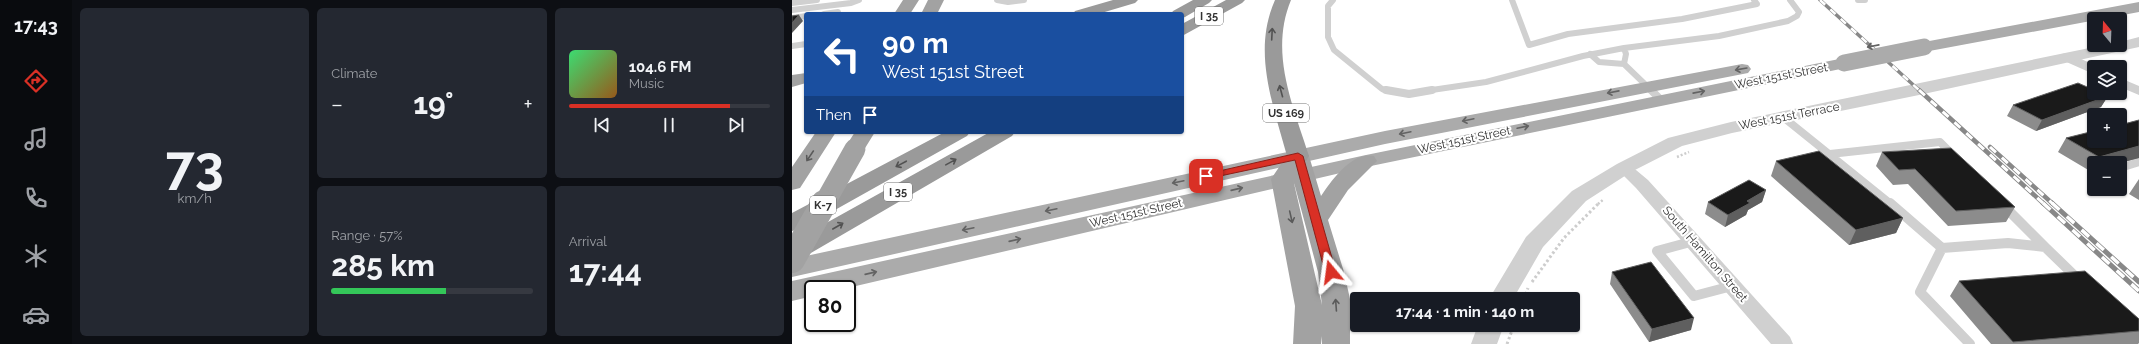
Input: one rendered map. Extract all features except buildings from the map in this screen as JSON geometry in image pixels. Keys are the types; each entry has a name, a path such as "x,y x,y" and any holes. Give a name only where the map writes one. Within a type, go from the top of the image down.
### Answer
{"highway":[{"path":"903,12 911,0"},
{"path":"930,12 936,0"},
{"path":"1088,12 1130,0"},
{"name":"I 35","path":"1182,12 1204,0"},
{"name":"I 35","path":"1184,30 1237,0"},
{"name":"US 169","path":"1283,0 1272,26 1272,48 1275,69 1294,170 1316,220 1331,272 1336,299 1336,344"},
{"path":"792,74 804,71"},
{"path":"792,81 804,78"},
{"path":"793,181 825,134"},
{"name":"I 35","path":"792,223 956,134"},
{"name":"I 35","path":"792,252 1001,134"},
{"name":"K-7","path":"792,260 860,141"},
{"path":"1316,220 1340,185 1366,161"},
{"path":"1294,170 1309,306 1308,344"}],"main road":[{"name":"West 151st Street","path":"792,268 1006,220 1294,170 1366,161 1661,100 1839,58 2121,0"},
{"name":"West 151st Street","path":"1917,43 2139,7"},
{"name":"West 151st Street","path":"792,291 977,249 1294,170 1647,85 1839,58"}],"street":[{"name":"West 151st Terrace","path":"1505,292 1534,242 1579,196 1624,168 1675,142 1731,128 1925,89 2139,42"},
{"path":"2066,57 2087,66"},
{"path":"2127,85 2139,91"},
{"name":"South Hamilton Street","path":"1624,168 1642,184 1694,241 1783,343"},
{"path":"1484,344 1488,332"}],"lane":[{"path":"792,3 817,0"},
{"path":"792,8 851,3 858,0"},
{"path":"997,0 1008,2 1024,0"},
{"path":"1333,0 1328,6 1329,44 1373,83 1394,93 1409,94 1486,82 1590,54 1624,48 1719,36 1788,20 1797,16 1799,12 1798,8 1790,0"},
{"path":"1512,0 1529,45 1568,34 1682,19 1757,4 1754,0"},
{"path":"1858,0 1865,0"},
{"path":"792,18 804,16"},
{"path":"792,46 804,44"},
{"path":"1624,48 1626,54 1624,64"},
{"path":"1590,54 1600,62 1624,64 1661,100"},
{"path":"1783,117 1873,188 1942,248 2008,243 2044,247"},
{"path":"1830,154 1940,142 1957,159"},
{"path":"2127,166 2139,162"},
{"path":"2001,203 2083,284"},
{"path":"1694,241 1657,251 1694,296 1733,285"},
{"path":"1942,248 1920,292 1970,344"}],"path":[{"path":"1676,158 1695,150"},
{"path":"1527,292 1553,250 1583,216 1607,196"},
{"path":"1508,344 1512,332"}],"railway":[{"path":"1820,0 1920,91"},
{"path":"1919,90 2044,204"},
{"path":"1990,147 2053,204"},
{"path":"2043,203 2139,291"},
{"path":"2052,203 2139,282"}],"route":[{"path":"1206,176 1298,156 1331,272"}]}
